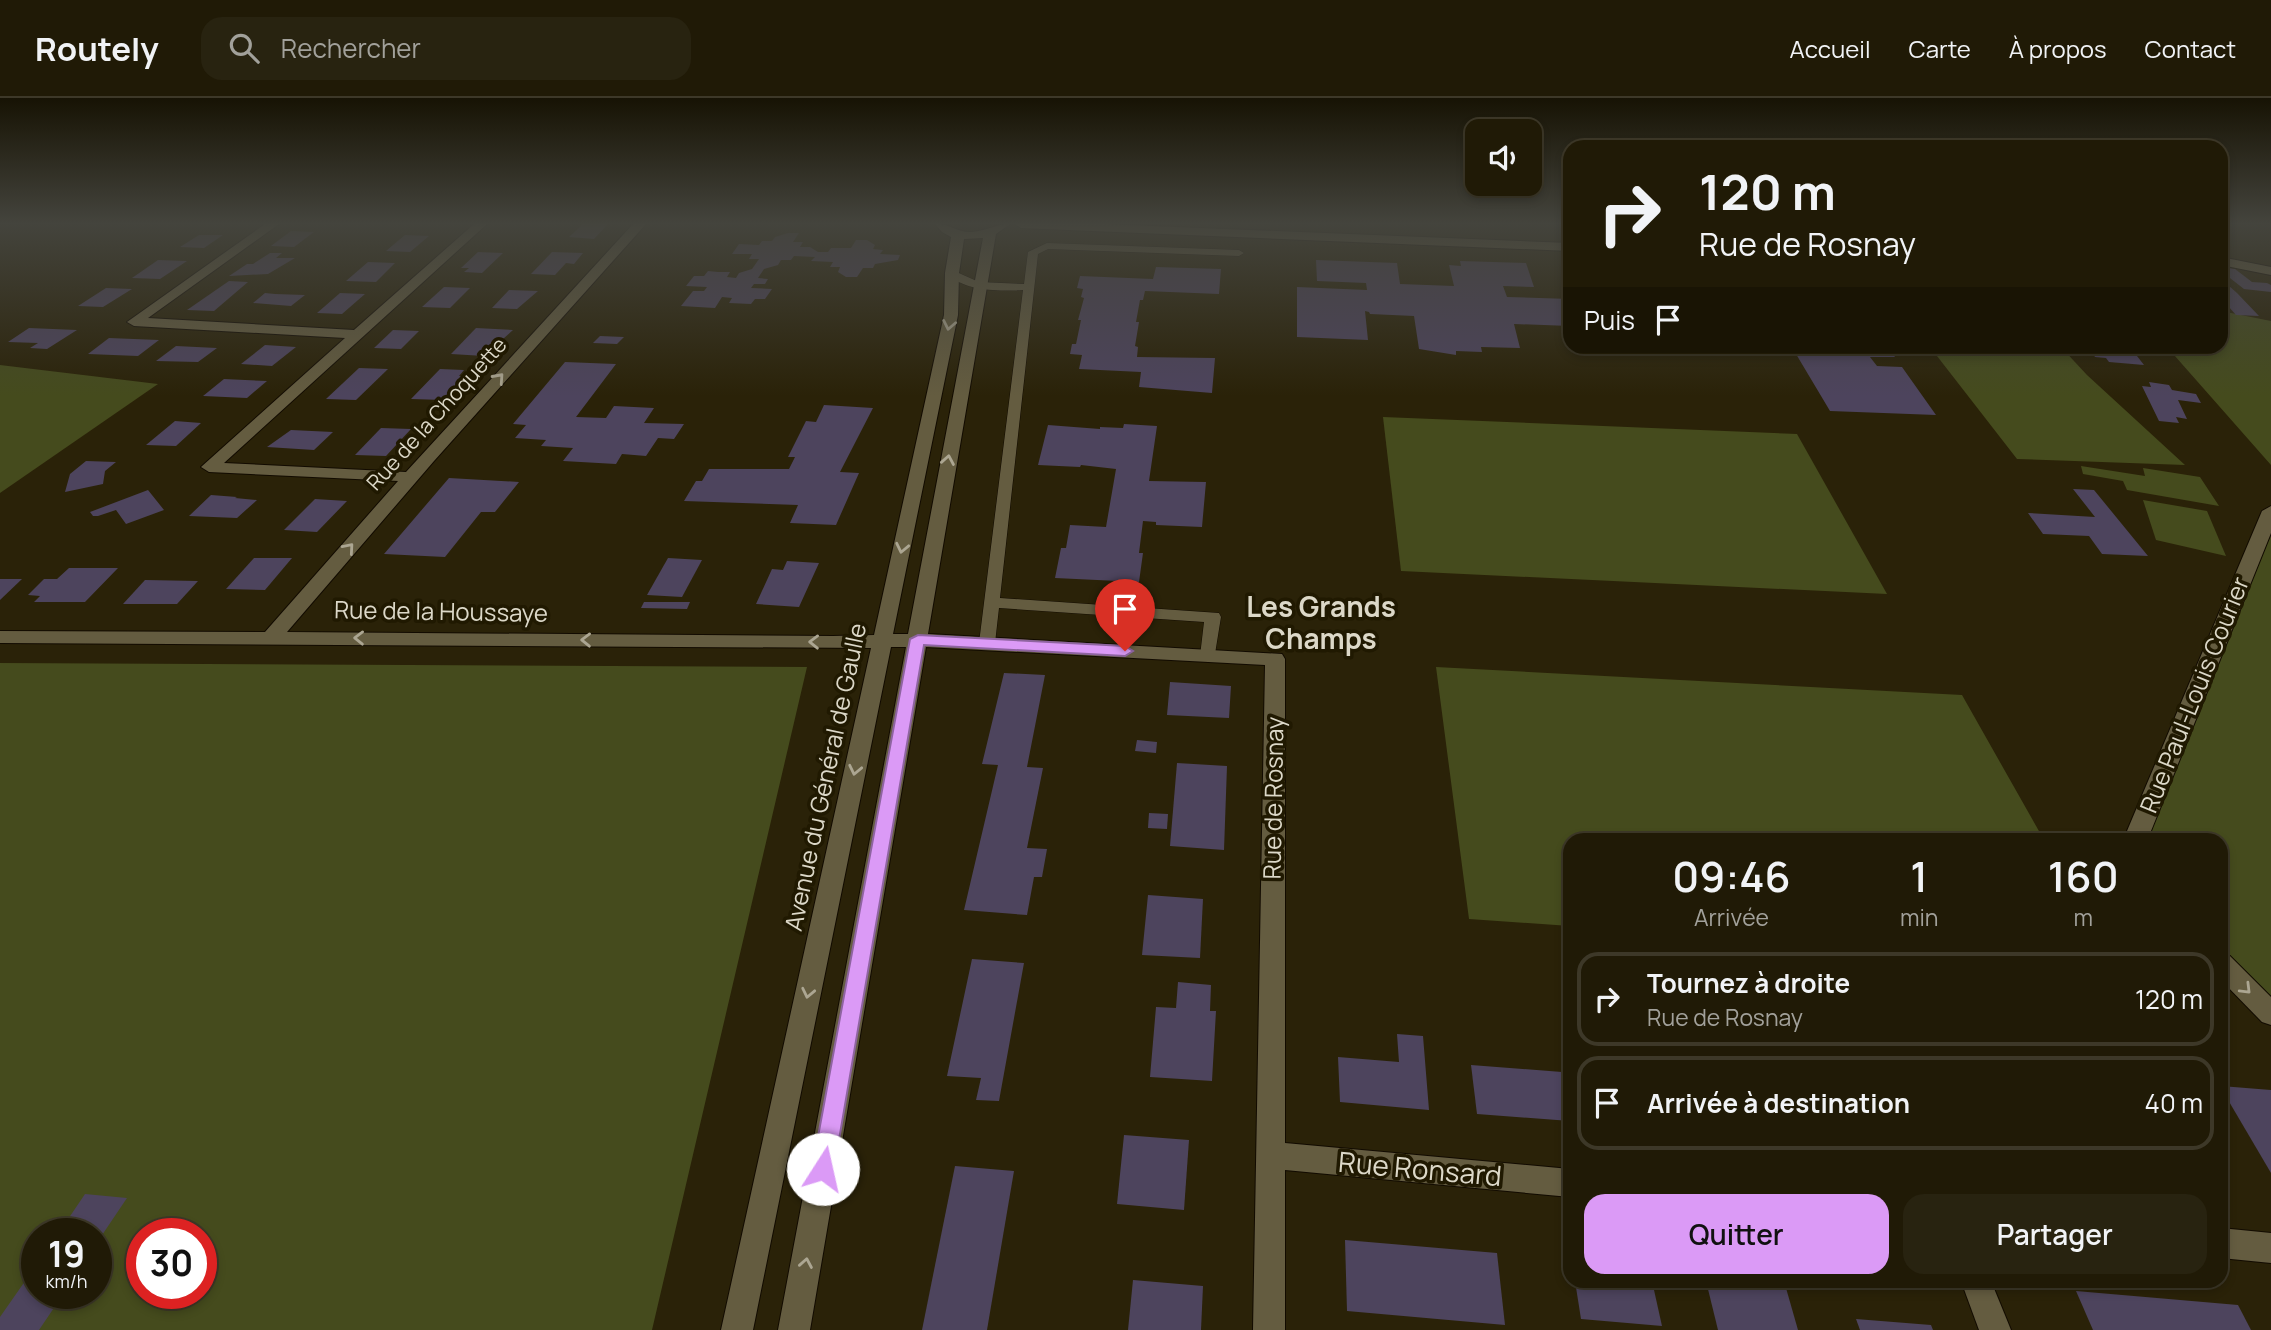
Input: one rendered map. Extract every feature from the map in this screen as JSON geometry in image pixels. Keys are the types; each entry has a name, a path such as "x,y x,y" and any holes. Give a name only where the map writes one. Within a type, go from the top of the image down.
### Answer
{"street":[{"path":"191,281 134,322 357,334"},
{"path":"410,477 209,467 416,281"},
{"name":"Rue de la Choquette","path":"272,637 410,477 587,281"},
{"name":"Avenue du Général de Gaulle","path":"737,1330 951,315 952,281"},
{"path":"794,1330 982,281"},
{"name":"Rue Paul-Louis Courier","path":"2139,833 2271,511"},
{"name":"Rue de la Houssaye","path":"0,637 833,642 882,640"},
{"name":"Rue de Rosnay","path":"882,640 918,639 1275,659 1269,1330"},
{"path":"2228,971 2271,1014"},
{"name":"Rue Ronsard","path":"1270,1155 1563,1182"},
{"path":"2228,1244 2271,1248"},
{"path":"1979,1288 1995,1330"}],"lane":[{"path":"968,281 981,285 1030,287"},
{"path":"987,643 1030,281"},
{"path":"992,604 1213,617 1208,656"}],"green space":[{"path":"2228,312 2271,321 2271,465 2173,354 2228,354"},
{"path":"1935,354 2068,354 2185,465 2017,459"},
{"path":"0,365 158,384 0,493"},
{"path":"1383,417 1797,434 1887,594 1401,571"},
{"path":"2081,466 2145,476 2143,468 2200,477 2219,506 2127,490 2123,481 2083,474"},
{"path":"2143,500 2207,511 2226,556 2156,540"},
{"path":"2271,511 2271,1014 2228,971 2228,833 2143,833"},
{"path":"0,663 807,667 652,1330 0,1330"},
{"path":"1436,667 1962,695 2040,833 1563,833 1563,926 1469,919"}],"building":[{"path":"228,281 248,282 214,311 187,310"},
{"path":"690,281 767,281 765,284 754,284 751,288 772,289 765,299 755,299 751,304 729,303 732,298 722,297 715,308 681,306 693,291 704,291 707,287 686,286"},
{"path":"1079,281 1220,281 1219,294 1145,291 1143,300 1140,300 1136,322 1139,322 1135,346 1138,347 1137,357 1215,358 1212,393 1139,387 1141,372 1079,369 1082,355 1070,354 1072,344 1076,344 1081,320 1078,320 1084,298 1081,297 1083,289 1077,288"},
{"path":"1329,281 1400,281 1400,284 1454,286 1453,281 1532,281 1534,287 1503,286 1507,297 1563,299 1563,326 1514,324 1520,348 1481,347 1482,352 1456,351 1456,355 1419,349 1414,316 1370,314 1365,311 1368,340 1297,337 1297,287 1367,290 1366,283"},
{"path":"2234,281 2271,285 2271,292 2244,289"},
{"path":"2228,285 2259,316 2236,315 2228,306"},
{"path":"444,287 470,288 450,308 422,307"},
{"path":"106,288 132,289 103,307 78,306"},
{"path":"509,290 538,291 517,309 492,308"},
{"path":"265,293 305,295 291,306 253,303"},
{"path":"340,293 365,294 342,314 317,313"},
{"path":"29,328 77,330 47,349 30,348 38,343 8,342"},
{"path":"476,328 513,330 484,356 451,354"},
{"path":"393,330 419,331 401,349 374,348"},
{"path":"600,336 624,337 617,344 593,343"},
{"path":"109,338 159,340 138,356 88,354"},
{"path":"265,345 296,347 272,366 241,364"},
{"path":"176,346 217,348 198,362 156,361"},
{"path":"1796,354 1893,354 1895,357 1870,357 1877,366 1902,367 1936,415 1830,411"},
{"path":"2093,354 2137,356 2144,365 2109,362 2106,358 2095,357"},
{"path":"565,362 616,364 576,417 606,418 614,406 654,408 644,423 684,424 674,439 658,438 646,456 622,454 616,464 563,461 573,448 541,446 546,440 515,438 526,425 513,424"},
{"path":"359,368 388,369 356,400 326,399"},
{"path":"440,369 464,370 459,376 464,376 443,400 411,399"},
{"path":"224,379 267,381 247,398 203,396"},
{"path":"2149,382 2196,394 2201,403 2178,400 2187,419 2176,417 2179,423 2159,421 2142,386 2151,387"},
{"path":"824,405 873,408 840,472 859,473 836,525 790,523 798,505 684,501 696,481 702,481 709,469 789,469 795,457 788,457 806,421 816,422"},
{"path":"175,421 201,423 176,446 146,445"},
{"path":"1124,424 1157,426 1149,481 1206,482 1202,527 1156,525 1156,522 1143,521 1139,582 1055,578 1061,548 1066,548 1070,525 1106,527 1116,469 1081,465 1038,465 1048,425 1100,429 1123,428"},
{"path":"381,428 411,429 386,456 355,455"},
{"path":"291,430 333,432 314,450 267,447"},
{"path":"86,461 116,462 105,471 103,484 65,492 70,474"},
{"path":"449,478 519,482 495,512 481,512 445,557 384,554"},
{"path":"2073,489 2094,490 2148,556 2102,554 2089,536 2043,534 2028,513 2095,517"},
{"path":"148,490 164,510 126,524 116,510 98,516 93,516 90,512"},
{"path":"211,495 257,500 237,518 189,516"},
{"path":"315,499 347,501 317,532 284,530"},
{"path":"254,558 292,558 265,590 226,589"},
{"path":"668,558 702,560 682,597 647,595"},
{"path":"787,561 819,563 799,607 756,604 772,569 783,570"},
{"path":"69,568 118,568 85,602 34,602 40,596 28,595 44,579 57,579"},
{"path":"0,579 22,579 0,600"},
{"path":"145,580 198,581 177,604 123,604"},
{"path":"644,602 690,602 687,609 641,608"},
{"path":"1004,673 1045,675 1027,767 1043,768 1027,848 1047,849 1042,877 1034,877 1027,915 964,910 998,765 982,764"},
{"path":"1170,682 1231,686 1229,718 1167,715"},
{"path":"1137,740 1157,742 1156,753 1135,751"},
{"path":"1177,763 1227,766 1224,850 1170,846"},
{"path":"1149,813 1168,814 1167,829 1148,828"},
{"path":"1148,895 1203,899 1200,958 1142,955"},
{"path":"972,959 1024,963 999,1101 976,1100 981,1078 947,1076"},
{"path":"1178,982 1211,985 1210,1011 1216,1011 1212,1081 1150,1077 1156,1007 1176,1008"},
{"path":"1397,1034 1423,1036 1429,1110 1340,1102 1338,1057 1399,1062"},
{"path":"1471,1065 1562,1072 1563,1120 1477,1114"},
{"path":"2228,1087 2271,1090 2271,1173 2228,1100"},
{"path":"1124,1135 1189,1140 1184,1210 1117,1204"},
{"path":"955,1166 1014,1171 987,1330 922,1330"},
{"path":"85,1194 127,1198 112,1220 112,1218 69,1218"},
{"path":"1345,1240 1497,1253 1505,1325 1347,1311"},
{"path":"1133,1280 1203,1286 1201,1330 1128,1330"},
{"path":"21,1287 21,1309 53,1309 39,1330 0,1330 0,1317"},
{"path":"1576,1288 1654,1288 1662,1326 1581,1319"},
{"path":"1708,1288 1786,1288 1798,1330 1718,1330"},
{"path":"2076,1291 2238,1305 2251,1330 2093,1330"},
{"path":"1856,1319 1931,1325 1933,1330 1860,1330"}],"district":[{"name":"Les Grands Champs","path":"1321,623"}],"route":[{"path":"823,1169 918,639 1125,651"}]}
